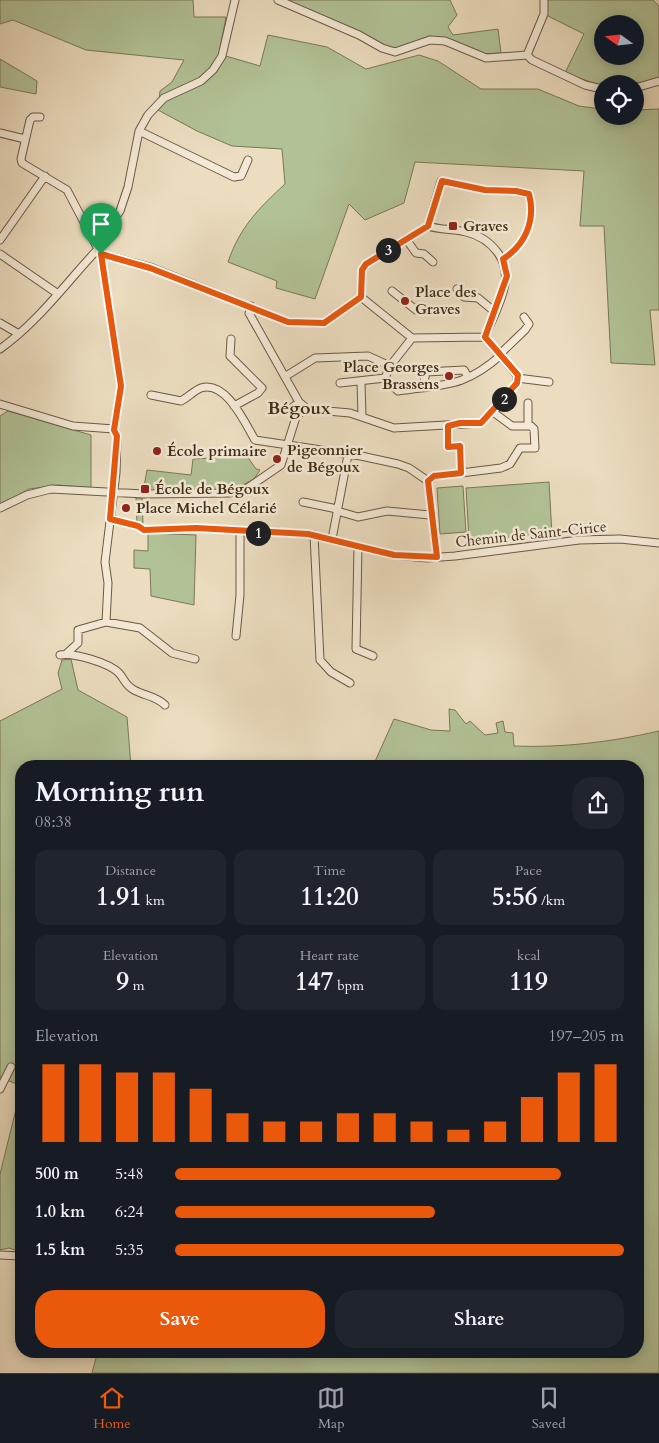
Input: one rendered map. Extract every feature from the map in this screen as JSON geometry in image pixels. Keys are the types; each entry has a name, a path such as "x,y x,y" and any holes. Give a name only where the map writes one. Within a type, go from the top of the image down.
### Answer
{"street":[{"path":"0,349 19,334 98,249 120,211 128,187 139,131 148,115 164,98 201,81 213,70 222,56 235,0"},
{"path":"278,0 359,35 389,51 395,52 430,40 445,41 486,58 527,55 532,60 594,87"},
{"path":"527,55 544,14 544,0"},
{"path":"644,85 659,81"},
{"path":"40,117 33,117 30,120 22,163 67,190 98,249 121,386 114,430 117,436 105,562 108,583 106,622"},
{"path":"139,131 234,177 241,176 248,160"},
{"path":"0,133 25,139"},
{"path":"0,240 45,176"},
{"path":"428,226 442,181 485,190 516,191 529,194 530,221 527,233 515,251 503,259"},
{"path":"361,297 362,270 366,264 406,239 428,226 467,232 482,238 492,245 503,259 507,276 485,337"},
{"path":"406,239 416,253 424,254 433,262"},
{"path":"98,249 251,306 288,322 315,325 324,323 361,297"},
{"path":"0,254 58,294"},
{"path":"457,289 464,296 478,298 495,312"},
{"path":"392,291 416,310"},
{"path":"251,306 249,313 299,402 305,409 350,413 394,428 481,423 494,412 517,383 518,375 485,337 412,338 361,297"},
{"path":"385,378 398,391 451,385 482,372 525,330 529,324 524,317"},
{"path":"0,322 19,334"},
{"path":"385,378 390,366 412,338"},
{"path":"231,340 230,356 262,388 258,393 234,406"},
{"path":"286,376 316,358 368,356 390,366"},
{"path":"422,387 426,372 464,370 468,377"},
{"path":"340,383 385,378"},
{"path":"517,378 549,382"},
{"path":"361,381 362,417"},
{"path":"151,396 182,401 202,388 208,388 227,395 255,440 361,456 398,464 409,468 428,481"},
{"path":"0,508 27,495 51,489 113,493 230,493 246,489 281,465 289,445 297,414 293,407 299,402"},
{"path":"0,404 73,426 114,430"},
{"path":"528,404 528,426"},
{"path":"297,414 302,413 305,409"},
{"path":"428,481 434,476 501,468 510,464 520,448 535,448 534,428 512,426 494,412"},
{"path":"448,426 448,447 460,446 461,473"},
{"path":"332,540 348,455"},
{"path":"428,481 430,515 437,557"},
{"path":"303,502 358,516 386,511 430,515"},
{"name":"Chemin de Saint-Cirice","path":"110,519 138,526 144,530 196,528 314,535 394,555 437,557 579,540 620,539 659,543"},
{"path":"236,636 240,595 240,531"},
{"path":"314,535 320,660 331,672 350,683"},
{"path":"358,547 356,648 373,656"},
{"path":"166,705 158,698 136,691 123,683 118,673 94,660 64,654 78,643 78,630 106,622 140,628 172,653 195,659"},
{"path":"0,1089 11,1067"},
{"path":"0,1255 15,1256"}],"green space":[{"path":"0,0 193,0 194,17 226,17 219,54 260,66 268,35 327,47 366,69 419,55 438,61 481,89 538,89 579,106 594,108 594,125 644,125 644,110 659,109 659,310 650,310 655,365 611,363 604,226 580,226 584,171 415,162 404,203 365,220 349,204 315,299 276,288 277,281 228,262 238,239 251,219 285,184 282,149 232,146 197,131 158,110 160,91 172,82 184,60 86,50 13,20 0,24"},
{"path":"284,0 450,0 457,15 448,27 453,35 498,29 501,53 481,54 450,39 429,38 396,48 388,47"},
{"path":"545,0 653,0 659,6 659,79 644,82 644,75 594,75 594,83 565,73 584,34 546,15"},
{"path":"0,59 37,81 36,94 0,87"},
{"path":"8,411 91,435 91,488 58,485 29,489 0,505 0,416"},
{"path":"247,456 256,469 260,470 254,479 236,489 143,492 147,470 191,475 193,459"},
{"path":"549,482 552,534 469,540 466,488"},
{"path":"463,486 466,532 440,534 437,488"},
{"path":"136,498 142,498 143,524 137,524"},
{"path":"148,533 196,535 194,605 151,596 150,569 134,568 134,550 148,551"},
{"path":"71,659 78,690 127,717 131,760 15,760 15,1083 0,1077 0,721 62,689 58,673 62,660"},
{"path":"449,709 455,710 466,724 470,721 485,735 498,733 496,723 503,721 505,732 513,733 514,746 587,743 659,731 659,1373 92,1373 96,1358 644,1358 644,760 376,760 394,719 431,730 450,731"},
{"path":"15,1113 15,1250 9,1248 0,1250 0,1174"}],"place":[{"name":"Graves","path":"453,226"},
{"name":"Place des Graves","path":"405,301"},
{"name":"Place Georges Brassens","path":"449,376"},
{"name":"École primaire","path":"157,451"},
{"name":"Pigeonnier de Bégoux","path":"277,459"},
{"name":"École de Bégoux","path":"145,489"},
{"name":"Place Michel Célarié","path":"126,508"}],"district":[{"name":"Bégoux","path":"299,408"}],"route":[{"path":"442,181 485,190 516,191 529,194 531,201 530,221 527,233 515,251 503,259 507,271 505,286 485,337 518,375 517,383 494,412 481,423 460,423 448,426 448,447 460,446 461,473 434,476 428,481 430,515 437,557 410,557 382,553 308,534 196,528 144,530 138,526 110,519 116,473 117,436 114,430 116,406 121,386 105,294 101,254 150,268 225,295 288,322 315,325 324,323 361,297 362,270 366,264 428,226 442,181"}]}
